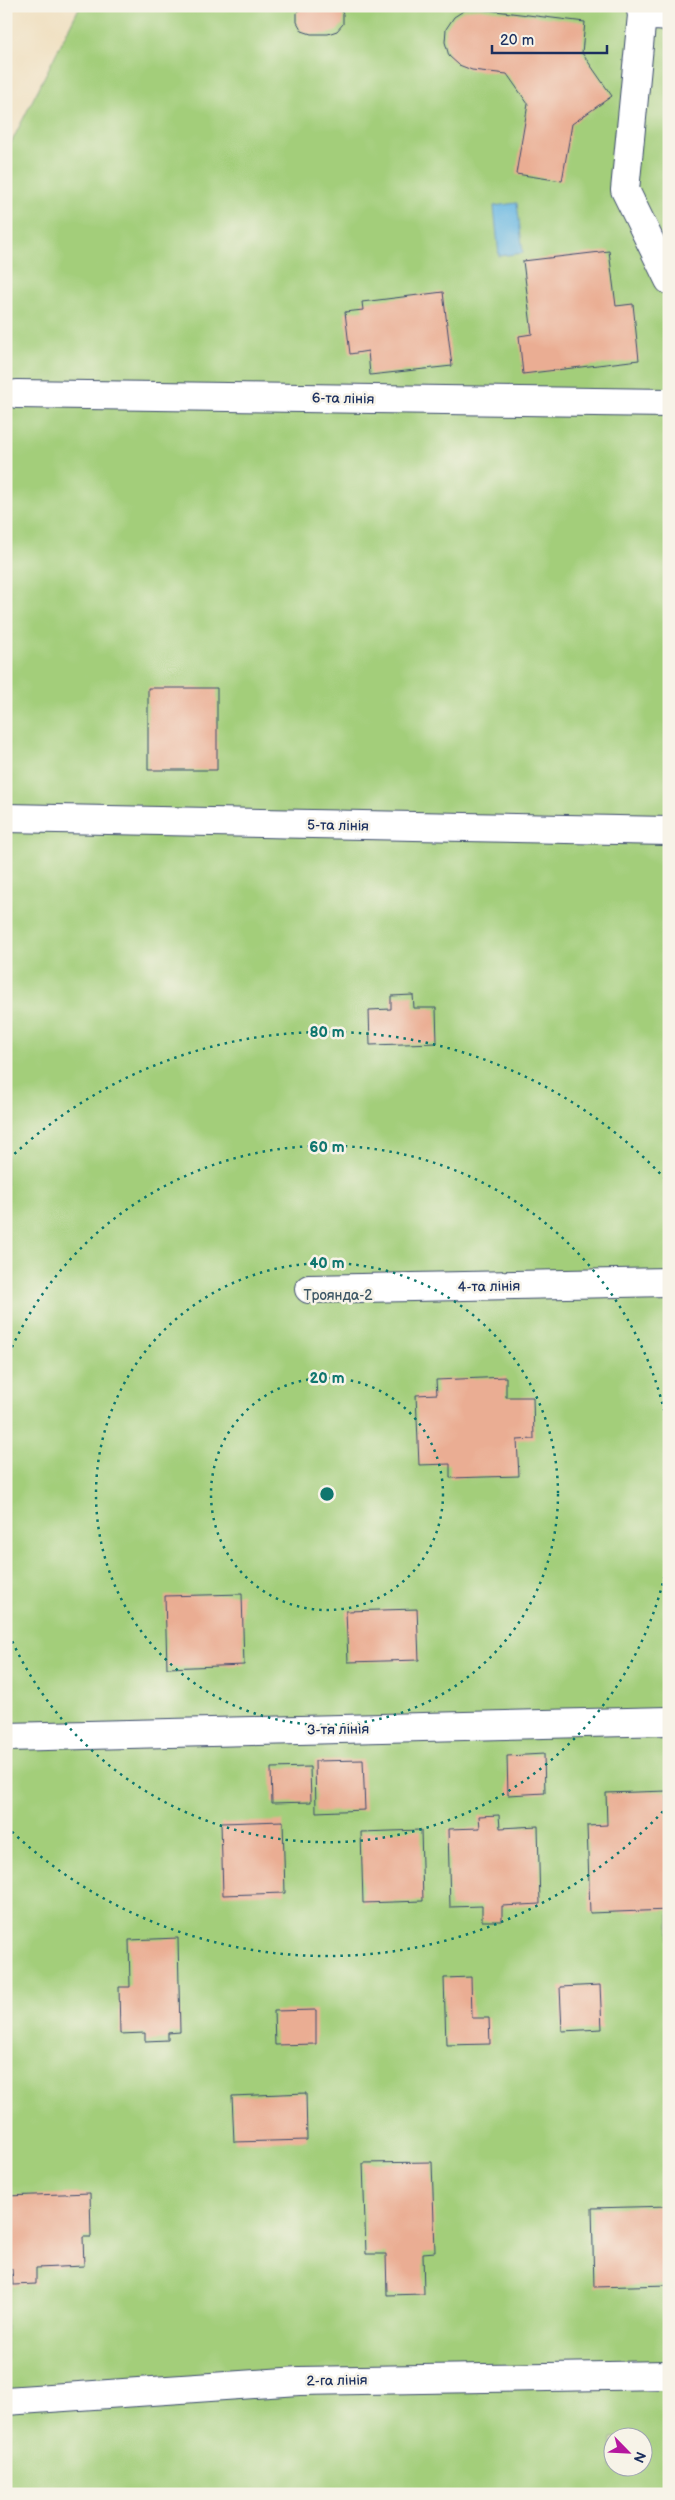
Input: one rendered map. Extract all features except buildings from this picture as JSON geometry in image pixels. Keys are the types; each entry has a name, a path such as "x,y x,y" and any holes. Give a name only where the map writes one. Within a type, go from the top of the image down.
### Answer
{"street":[{"path":"650,13 625,190 669,280"},
{"name":"6-та лінія","path":"17,394 669,403"},
{"name":"5-та лінія","path":"6,818 669,831"},
{"name":"4-та лінія","path":"309,1289 669,1282"},
{"name":"3-тя лінія","path":"6,1738 669,1720"},
{"name":"2-га лінія","path":"6,2401 299,2381 669,2376"}],"path":[{"path":"6,15 11,6"}],"green space":[{"name":"Троянда-2","path":"80,6 669,6 669,2494 6,2494 6,153"}],"water":[{"path":"517,203 523,253 499,256 494,206"}]}
